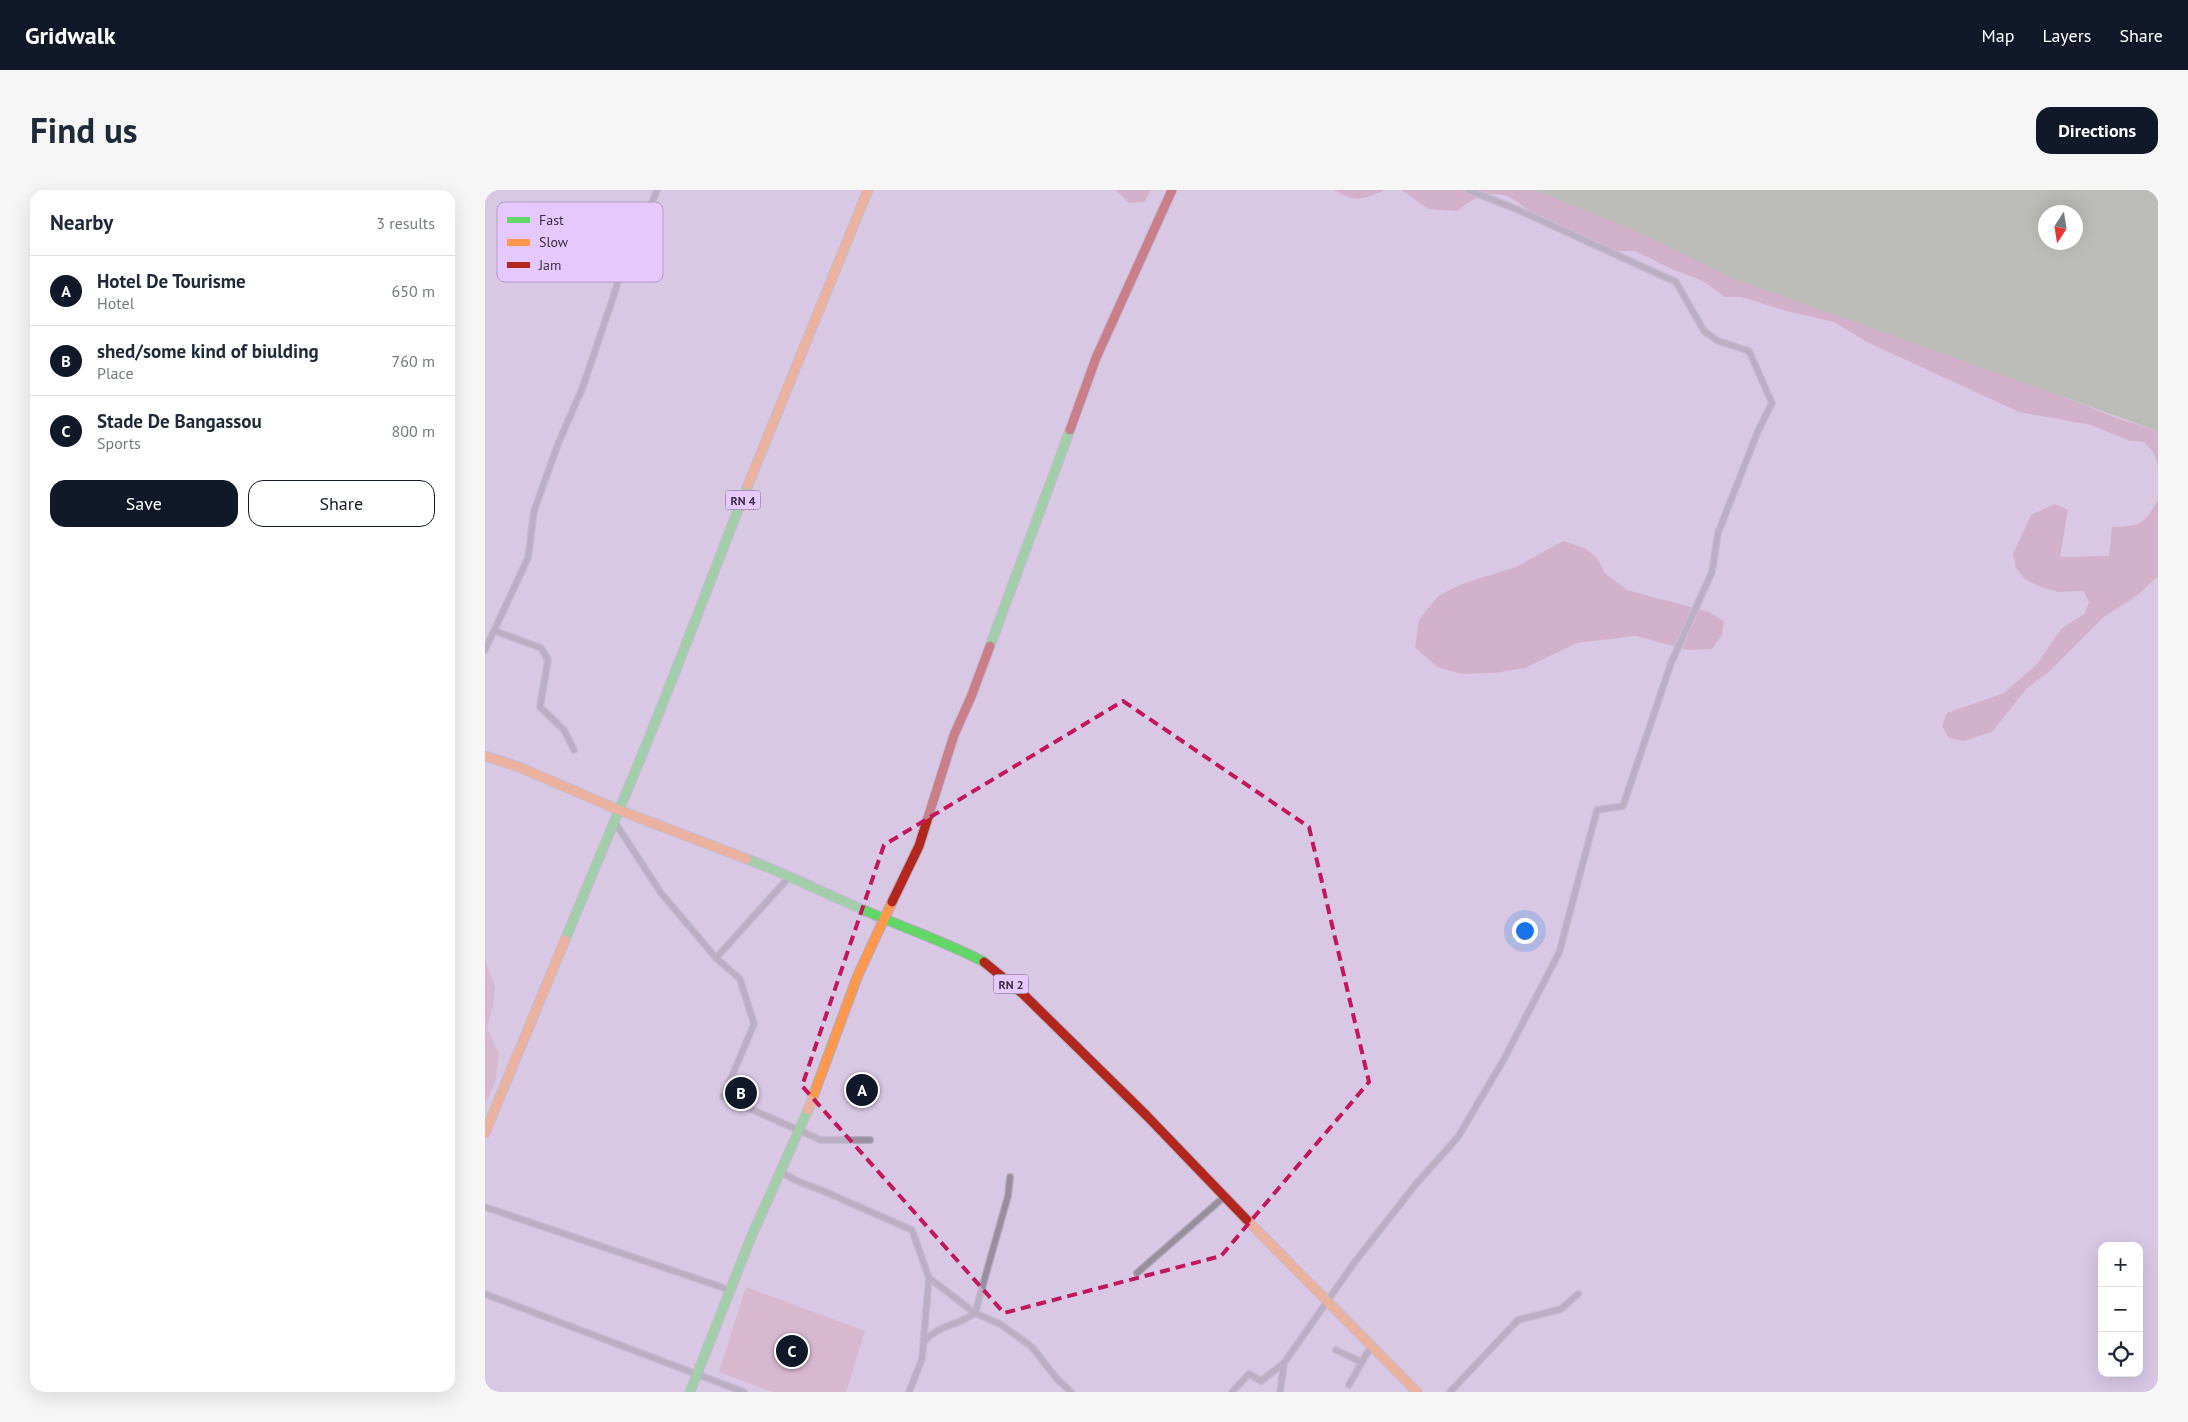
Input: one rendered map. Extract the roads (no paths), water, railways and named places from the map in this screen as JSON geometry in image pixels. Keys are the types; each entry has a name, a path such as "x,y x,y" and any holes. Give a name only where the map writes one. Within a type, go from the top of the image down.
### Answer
{"main road":[{"name":"RN 4","path":"619,810 651,736 733,523 868,190"},
{"path":"690,1392 752,1235 800,1130 858,974 919,846 954,735 971,697 1096,358 1172,190"},
{"name":"RN 2","path":"485,756 519,767 619,810 790,876 884,919 958,948 988,964 1023,994 1084,1053 1326,1302 1417,1392"},
{"path":"485,1133 619,810"}],"street":[{"path":"652,202 657,190"},
{"path":"1232,1392 1249,1374 1261,1381 1284,1363 1326,1302 1416,1184 1458,1137 1504,1059 1559,952 1597,810 1623,806 1671,663 1712,572 1718,533 1758,431 1772,403 1749,351 1718,341 1704,331 1676,282 1516,209 1468,190"},
{"path":"485,650 528,558 534,511 558,444 582,389 618,282"},
{"path":"495,631 541,648 548,660 540,707 564,730 574,750"},
{"path":"614,821 661,893 715,958 740,978 754,1024 723,1097 821,1140 870,1140 824,1140"},
{"path":"715,958 790,876"},
{"path":"781,1172 797,1181 912,1230 929,1278 922,1359 909,1392"},
{"path":"924,1342 932,1332 964,1322 975,1313 1008,1196 1010,1177"},
{"path":"1137,1273 1224,1197"},
{"path":"485,1206 730,1290"},
{"path":"929,1278 975,1313 1000,1324 1032,1347 1057,1379 1071,1392"},
{"path":"485,1294 744,1392"},
{"path":"1450,1392 1518,1320 1561,1309 1578,1294"},
{"path":"1349,1385 1371,1346"},
{"path":"1337,1350 1361,1362"},
{"path":"1280,1392 1284,1363"}],"place":[{"name":"Hotel De Tourisme","path":"862,1090"},
{"name":"shed/some kind of biulding","path":"741,1093"},
{"name":"Stade De Bangassou","path":"792,1351"}]}
